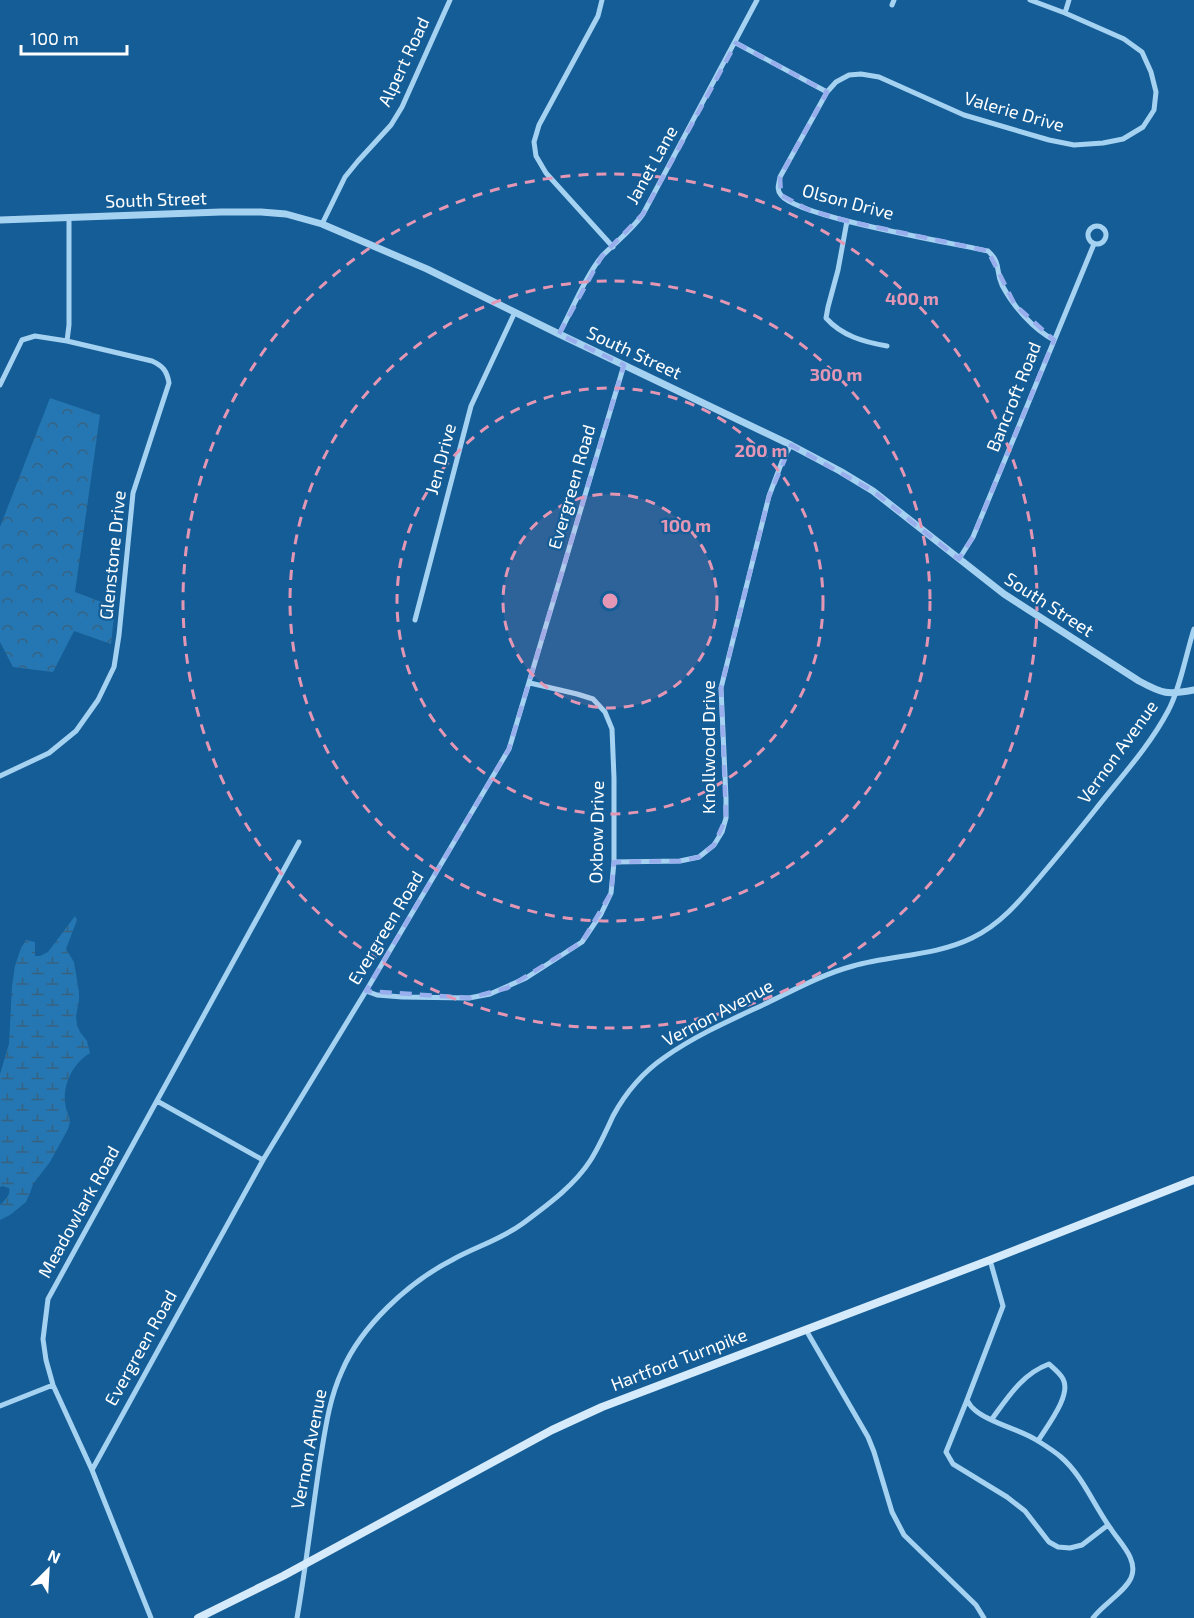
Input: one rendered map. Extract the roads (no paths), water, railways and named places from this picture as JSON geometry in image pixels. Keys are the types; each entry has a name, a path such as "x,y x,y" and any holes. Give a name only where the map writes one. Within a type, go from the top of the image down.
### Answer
{"main road":[{"name":"Hartford Turnpike","path":"198,1618 306,1563 552,1430 639,1392 990,1260 1194,1180"}],"street":[{"name":"Alpert Road","path":"322,224 345,177 391,125 402,106 450,0"},
{"path":"602,0 598,16 539,125 534,142 536,156 546,173 613,247"},
{"name":"Janet Lane","path":"559,334 602,256 636,225 643,214 757,0"},
{"name":"Valerie Drive","path":"827,92 836,81 849,75 879,77 964,115 1074,145 1123,139 1143,127 1154,110 1156,92 1151,72 1142,52 1124,39 1030,0"},
{"path":"1065,13 1069,0"},
{"path":"736,43 827,92"},
{"name":"Olson Drive","path":"827,92 780,177 777,188 781,195 790,202 809,210 847,221 988,251 998,263 1001,283 1015,305 1033,324 1054,340"},
{"name":"South Street","path":"0,220 261,212 286,214 322,224 427,269 791,445 840,471 873,491 1004,594 1139,681 1160,693 1175,694 1194,690"},
{"path":"67,341 69,218"},
{"path":"847,221 826,318 834,327 864,342 887,346"},
{"name":"Bancroft Road","path":"959,559 973,537 1094,244"},
{"name":"Jen Drive","path":"414,620 471,406 515,312"},
{"name":"Glenstone Drive","path":"0,385 22,340 35,336 152,361 162,366 167,372 169,382 133,494 114,667 98,700 76,731 49,753 0,776"},
{"name":"Evergreen Road","path":"92,1470 263,1160 504,759 530,683 624,365"},
{"name":"Knollwood Drive","path":"614,862 680,861 699,857 714,845 722,832 726,818 726,798 721,688 770,496 783,459 791,445"},
{"name":"Vernon Avenue","path":"297,1618 332,1399 342,1370 358,1342 381,1314 404,1292 427,1275 452,1259 497,1240 520,1226 572,1184 589,1163 624,1098 641,1077 665,1056 718,1026 801,986 851,966 946,948 971,939 993,926 1015,908 1154,734 1175,694 1194,629"},
{"name":"Oxbow Drive","path":"366,991 377,995 402,997 469,998 490,994 526,978 582,942 602,914 611,893 614,862 612,729 605,712 593,699 530,683"},
{"name":"Meadowlark Road","path":"151,1618 92,1470 53,1385 43,1340 48,1299 299,842"},
{"path":"157,1101 263,1160"},
{"path":"990,1260 1003,1306 946,1452 953,1464 1007,1497 1025,1511 1049,1542 1058,1547 1070,1548 1082,1545 1108,1525"},
{"path":"806,1330 868,1437 885,1493 904,1535 976,1605 984,1618"},
{"path":"992,1419 1020,1383 1038,1368 1049,1364 1063,1378 1066,1390 1038,1441"},
{"path":"0,1406 53,1385"},
{"path":"967,1400 976,1411 1023,1432 1062,1458 1082,1483 1131,1558 1133,1568 1131,1579 1093,1618"}]}
